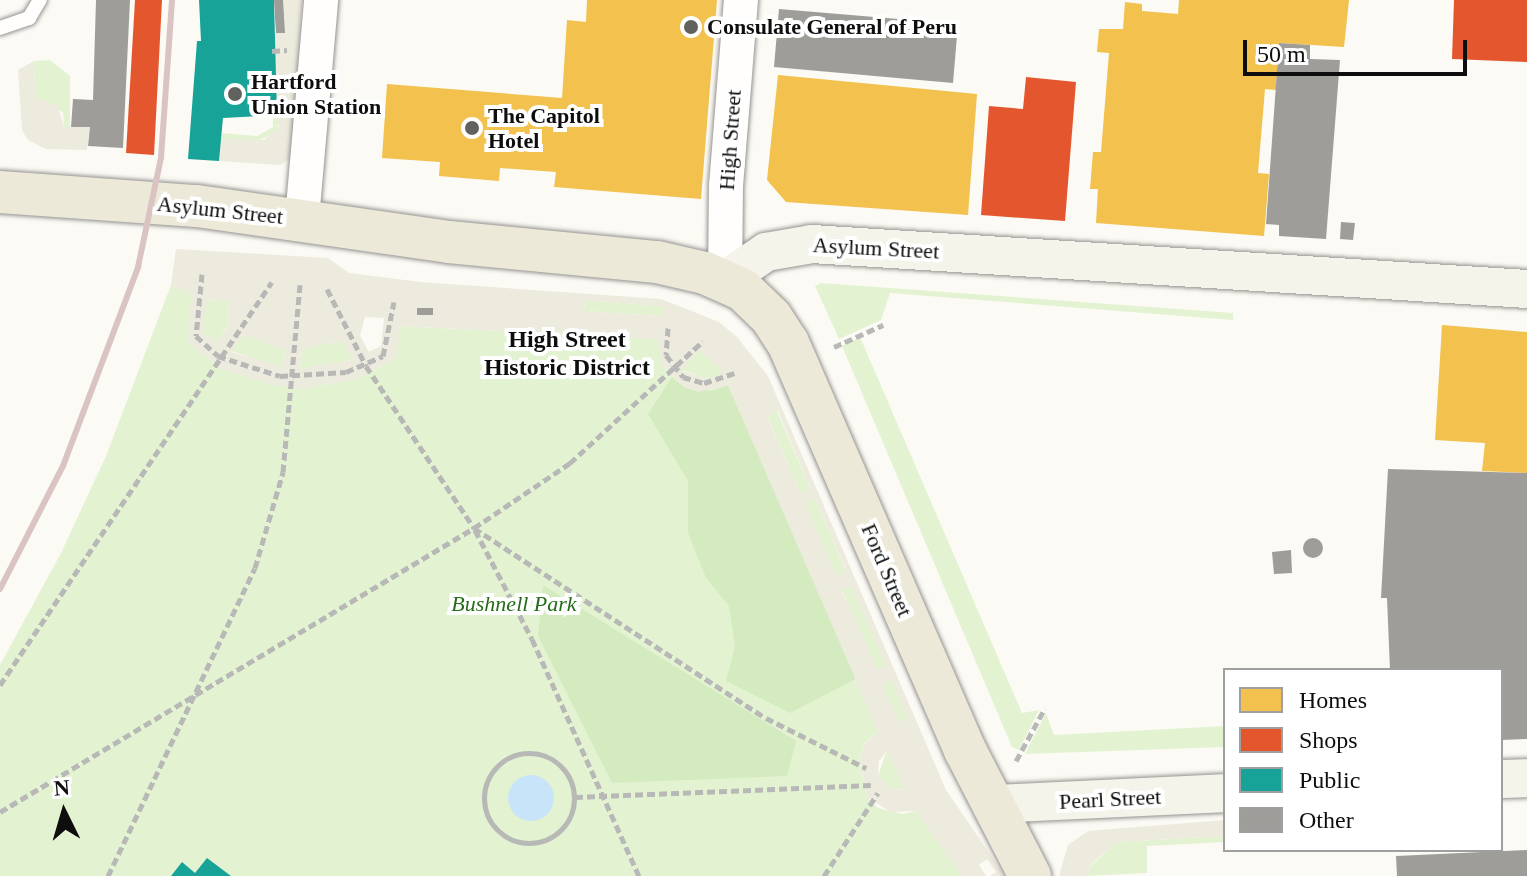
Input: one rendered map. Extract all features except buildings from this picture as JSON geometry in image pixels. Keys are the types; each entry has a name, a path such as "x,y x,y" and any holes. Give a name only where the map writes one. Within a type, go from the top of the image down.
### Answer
{"main road":[{"name":"Asylum Street","path":"0,192 197,206 449,242 657,262 725,280 766,252 812,244 1527,289"},
{"name":"Ford Street","path":"725,280 758,302 788,343 965,750 1030,876"},
{"path":"1503,779 1527,778"},
{"name":"Pearl Street","path":"994,804 1223,793"}],"street":[{"path":"302,219 321,0"},
{"name":"High Street","path":"725,280 726,186 741,0"}],"lane":[{"path":"0,28 29,18 40,0"}],"path":[{"path":"272,51 287,50"},
{"path":"202,274 196,336 218,356 290,377 325,376 366,366 386,351 394,302"},
{"path":"0,685 218,356 272,282"},
{"path":"108,876 255,568 283,472 300,285"},
{"path":"327,289 366,366 474,528 604,796 639,876"},
{"path":"834,347 883,325"},
{"path":"668,328 665,348 671,366 683,377 704,383 734,373"},
{"path":"0,812 194,700 474,528 570,463 652,390 671,366 703,341"},
{"path":"474,528 766,718 866,768"},
{"path":"1016,761 1045,708"},
{"path":"521,754 537,754 563,768 575,797 567,824 544,841 530,844 502,835 485,812 483,798 494,769 521,754"},
{"path":"575,797 871,785"},
{"path":"824,876 878,793"}],"green space":[{"path":"50,60 70,76 70,127 64,127 63,112 35,98 34,61"},
{"path":"277,63 282,118 274,133 258,141 221,139 222,133 257,136 273,127 273,64"},
{"path":"821,283 1233,313 1233,320 890,293 881,320 839,339 815,286"},
{"name":"Bushnell Park","path":"171,285 192,295 188,342 222,369 275,385 301,389 361,378 397,357 399,326 659,339 662,365 684,387 698,392 728,385 878,731 864,744 859,759 868,798 878,808 903,814 916,811 962,876 0,876 0,665 61,553 106,456"},
{"path":"206,299 227,301 228,326 216,342 202,333"},
{"path":"585,300 664,306 662,316 584,311"},
{"path":"243,335 285,350 284,368 231,351"},
{"path":"860,337 1022,713 1039,710 1019,750 1012,747 842,346"},
{"path":"342,341 353,360 300,369 302,349"},
{"path":"699,350 724,371 709,379 680,370"},
{"path":"672,377 684,387 712,391 728,385 856,679 790,713 726,681 735,646 729,606 706,578 688,533 688,481 648,414"},
{"path":"777,411 810,488 800,493 767,415"},
{"path":"815,498 846,571 835,575 804,502"},
{"path":"543,585 796,741 787,776 612,783 538,636"},
{"path":"851,586 887,666 877,670 842,590"},
{"path":"892,680 909,719 899,723 882,685"},
{"path":"1046,713 1054,735 1223,726 1223,747 1025,754"},
{"path":"887,750 906,790 890,789 878,776"},
{"path":"1223,836 1223,842 1147,846 1147,873 1088,876 1090,866 1117,842"}],"shaded area":[{"path":"283,0 302,0 292,158 280,165 219,161 221,139 264,140 279,126 272,43 276,33 284,33"},
{"path":"34,61 35,98 58,105 64,127 90,127 87,150 46,149 28,140 22,130 18,70"},
{"path":"176,249 328,258 349,273 420,282 661,299 719,322 737,337 768,376 946,790 1005,876 990,876 996,872 987,859 979,865 986,876 962,876 916,811 891,812 868,798 859,759 864,745 878,731 728,385 698,392 684,387 662,365 658,339 400,326 397,357 361,378 301,389 275,385 222,369 188,342 191,295 171,285","holes":["207,299 227,301 228,327 216,342 202,333","585,300 664,306 661,316 584,311","365,317 384,318 381,346 369,352 360,336","243,335 285,350 284,367 231,352","342,341 353,360 300,369 302,349","699,350 723,371 709,379 681,371","778,411 810,488 800,493 767,416","815,498 846,570 836,575 805,503","851,586 886,665 878,670 842,591","892,681 908,718 900,723 882,685","887,751 905,790 890,789 878,776 879,761"]},
{"path":"1223,820 1223,836 1117,842 1090,865 1088,876 1059,876 1068,845 1088,831"}],"water":[{"path":"531,775 547,782 554,798 547,814 531,821 515,814 508,798 515,782"}],"railway":[{"path":"0,589 63,466 138,267 161,158 172,0"}],"place":[{"name":"Consulate General of Peru","path":"691,27"},
{"name":"Hartford Union Station","path":"235,94"},
{"name":"The Capitol Hotel","path":"472,128"}],"district":[{"name":"High Street Historic District","path":"567,354"}]}
